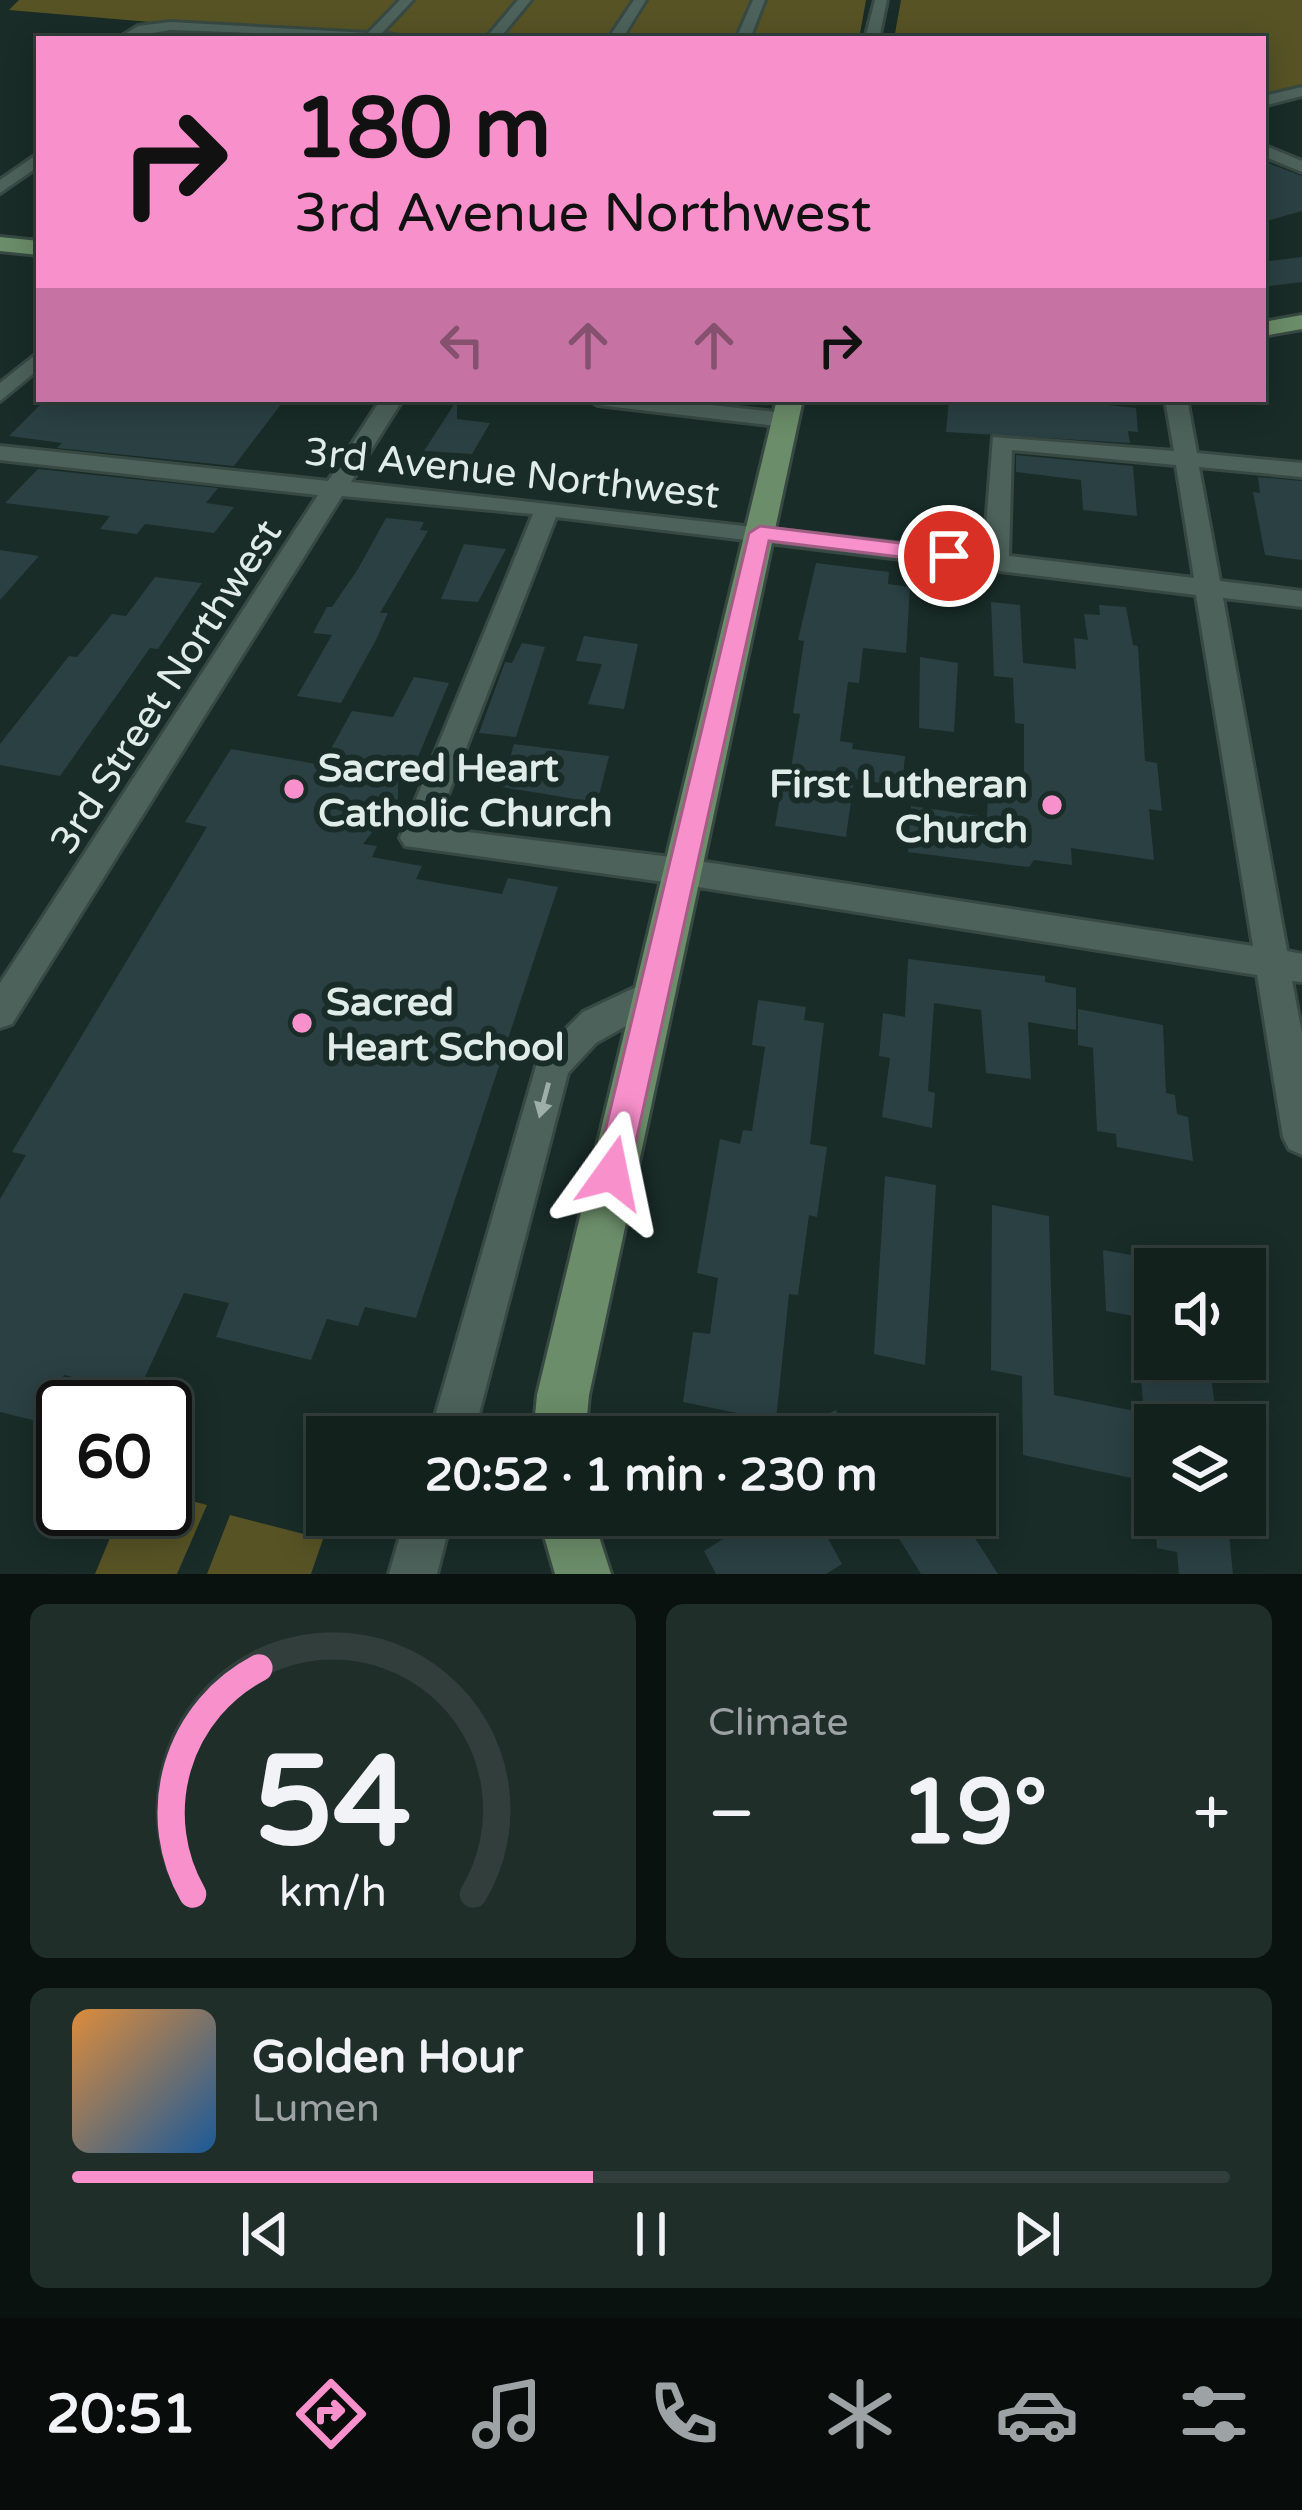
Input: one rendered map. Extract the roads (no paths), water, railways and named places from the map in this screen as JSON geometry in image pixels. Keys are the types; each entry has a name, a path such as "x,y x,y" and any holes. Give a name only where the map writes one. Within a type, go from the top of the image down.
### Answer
{"main road":[{"path":"0,244 36,248"},
{"path":"1266,328 1302,322"},
{"path":"562,1416 651,995 788,410"},
{"path":"571,1536 583,1574"}],"street":[{"path":"130,36 143,29 178,26 372,36 407,0"},
{"path":"494,36 524,0"},
{"path":"617,36 640,0"},
{"path":"743,36 759,0"},
{"path":"873,36 881,0"},
{"path":"1266,100 1302,91"},
{"path":"1266,151 1302,167"},
{"path":"0,188 36,160"},
{"path":"0,395 36,361"},
{"name":"3rd Street Northwest","path":"0,1013 390,402"},
{"path":"650,402 788,410"},
{"path":"1177,402 1208,587 1288,966 1302,1136"},
{"path":"996,562 1001,442 1302,470"},
{"name":"3rd Avenue Northwest","path":"0,452 547,508 1302,599"},
{"path":"547,508 416,838 679,871 1288,966"},
{"path":"457,1416 553,1067 569,1042 592,1022 651,995"},
{"path":"413,1574 423,1536"}],"place":[{"name":"Sacred Heart Catholic Church","path":"294,789"},
{"name":"First Lutheran Church","path":"1052,805"},
{"name":"Sacred Heart School","path":"302,1023"}]}
